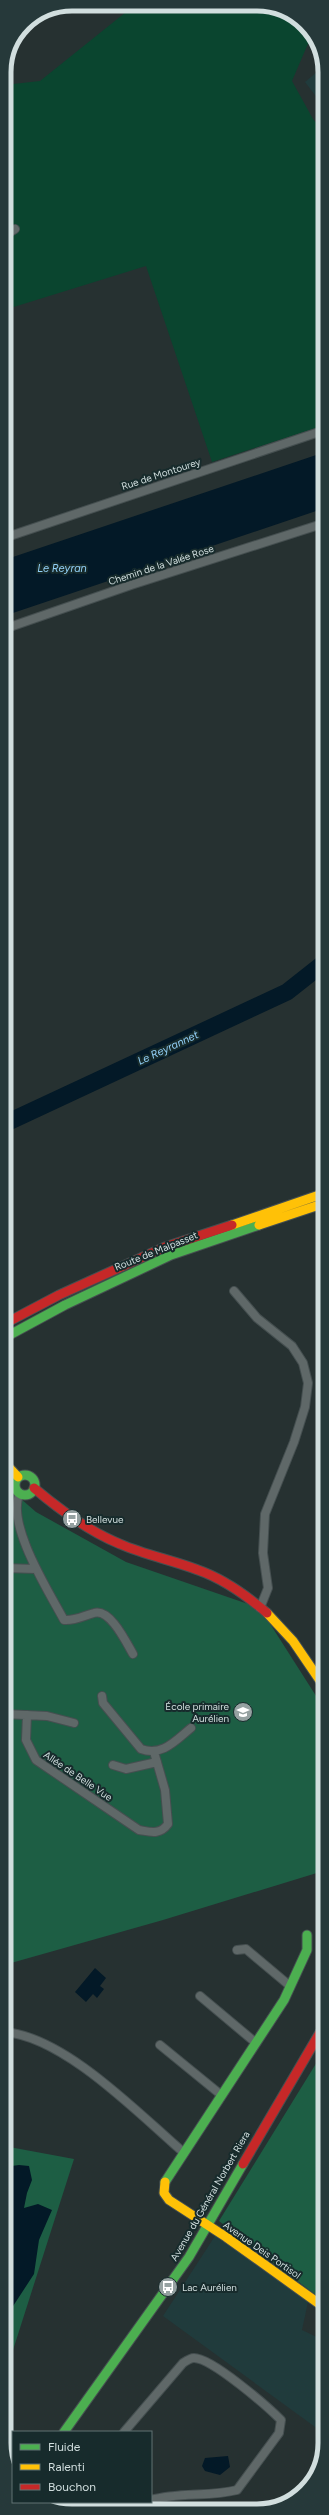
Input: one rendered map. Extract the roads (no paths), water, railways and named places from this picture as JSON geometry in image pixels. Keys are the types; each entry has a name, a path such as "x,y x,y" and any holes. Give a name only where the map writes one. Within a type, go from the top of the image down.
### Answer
{"main road":[{"name":"Route de Malpasset","path":"11,1320 59,1295 165,1247 318,1195"},
{"name":"Route de Malpasset","path":"11,1334 79,1298 172,1254 318,1205"},
{"path":"11,1470 18,1477"},
{"path":"22,1475 30,1476 34,1480 34,1488 28,1494 20,1493 15,1489 15,1483 18,1477 22,1475"},
{"path":"34,1488 72,1519 87,1527 131,1548 178,1563 222,1581 260,1608 288,1634 305,1654 318,1676"},
{"path":"183,2152 220,2094 256,2044 290,1986 307,1950 307,1935"},
{"name":"Avenue du Général Norbert Riera","path":"65,2431 188,2257 318,2036"},
{"name":"Avenue Deis Portisol","path":"183,2152 164,2185 164,2193 168,2200 206,2224 318,2303"}],"street":[{"path":"11,232 15,229"},
{"name":"Rue de Montourey","path":"11,536 318,432"},
{"name":"Chemin de la Valée Rose","path":"11,627 131,585 318,525"},
{"path":"234,1291 262,1322 292,1346 303,1363 308,1383 305,1407 294,1442 265,1514 263,1553 268,1588 260,1608"},
{"path":"20,1493 16,1501 16,1517 36,1569 64,1620 71,1621 96,1612 103,1613 114,1623 133,1654"},
{"path":"11,1568 36,1569"},
{"path":"102,1696 103,1703 141,1749 154,1752 164,1749 190,1728"},
{"path":"11,1714 27,1715 74,1723"},
{"name":"Allée de Belle Vue","path":"27,1715 26,1740 36,1760 139,1830 155,1833 164,1829 168,1824 165,1790 157,1762"},
{"path":"113,1765 126,1769 157,1762 154,1752"},
{"path":"237,1950 246,1949 290,1986"},
{"path":"200,1996 256,2044"},
{"path":"11,2033 38,2039 65,2055 96,2077 183,2152"},
{"path":"160,2045 220,2094"},
{"path":"125,2431 183,2363 194,2358 207,2362 266,2405 281,2420 279,2434 237,2490 226,2493 162,2497 152,2500"}],"water":[{"name":"Le Reyran","path":"318,454 318,510 11,614 11,558"},
{"path":"95,1968 106,1978 100,1986 104,1989 97,1998 93,1994 86,2002 75,1992"},
{"path":"11,2166 29,2166 32,2180 27,2193 24,2208 38,2204 52,2210 39,2240 34,2274 11,2309"},
{"path":"228,2456 230,2467 220,2475 205,2471 202,2466 205,2458"}],"waterway":[{"name":"Le Reyrannet","path":"11,1121 287,992 318,968"}],"place":[{"name":"Bellevue","path":"72,1519"},
{"name":"École primaire Aurélien","path":"243,1712"},
{"name":"Lac Aurélien","path":"168,2287"}]}
